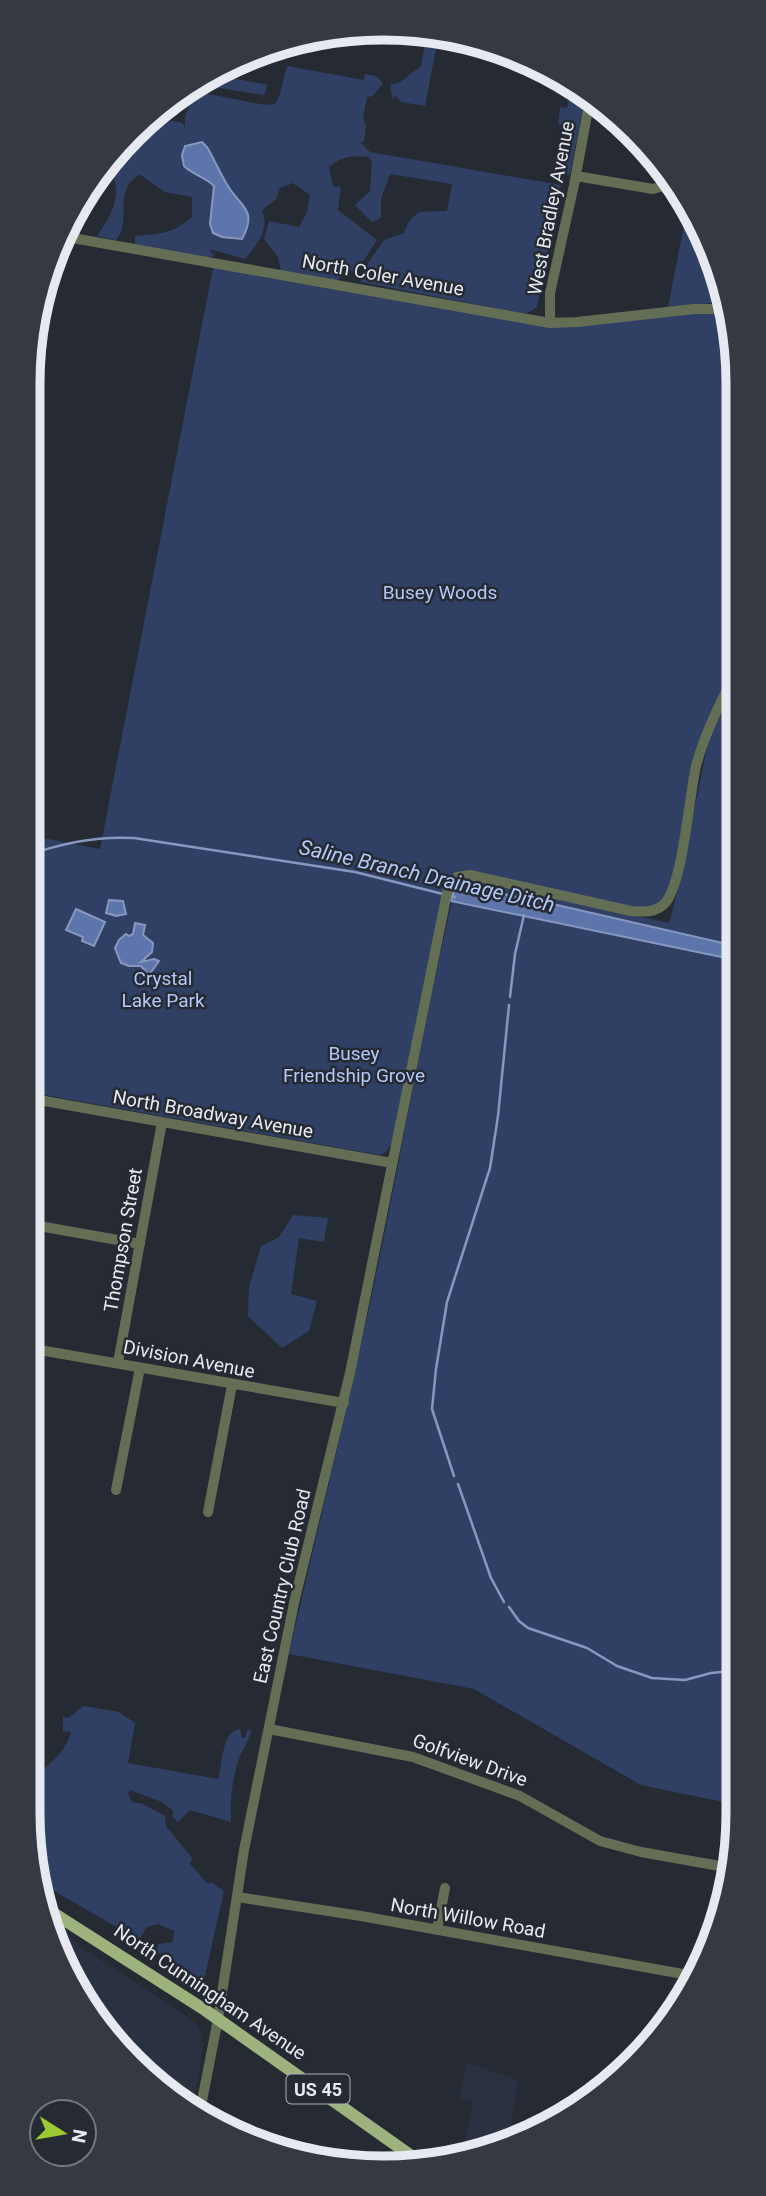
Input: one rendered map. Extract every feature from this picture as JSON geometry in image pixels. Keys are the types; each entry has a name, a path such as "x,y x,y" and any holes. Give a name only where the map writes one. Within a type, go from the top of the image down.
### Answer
{"main road":[{"name":"North Cunningham Avenue","path":"55,1914 218,2019 409,2155"}],"street":[{"name":"West Bradley Avenue","path":"550,323 550,293 588,108"},
{"path":"576,176 653,189 663,186"},
{"name":"North Coler Avenue","path":"73,238 550,323 717,309"},
{"name":"East Country Club Road","path":"201,2103 269,1729 306,1550 344,1403 446,896 453,880 470,875 631,911 646,912 662,906 671,893 675,879 690,795 706,732 726,692"},
{"name":"North Broadway Avenue","path":"40,1101 392,1163"},
{"name":"Thompson Street","path":"118,1363 162,1122"},
{"path":"40,1226 140,1244"},
{"name":"Division Avenue","path":"40,1350 344,1403"},
{"path":"116,1490 140,1368"},
{"path":"208,1512 232,1385"},
{"name":"Golfview Drive","path":"269,1729 413,1757 520,1796 600,1841 641,1852 721,1866"},
{"path":"437,1930 445,1888"},
{"name":"North Willow Road","path":"237,1897 685,1974"}],"shaded area":[{"path":"202,142 246,210 247,229 242,239 213,233 210,224 214,186 184,166 182,155 185,146"},
{"path":"457,885 544,902 726,944 726,958 451,901"},
{"path":"109,900 123,901 126,914 116,916 106,913"},
{"path":"76,909 105,922 94,946 82,941 83,937 66,930"},
{"path":"135,923 145,925 143,935 153,943 152,952 141,962 154,959 159,961 149,975 141,966 121,963 115,948 126,934 133,934"},
{"path":"60,1927 79,1946 192,2020 202,2034 203,2049 194,2099 157,2071 111,2022 86,1984"},
{"path":"467,2063 518,2080 510,2132 493,2138 464,2146 473,2101 460,2098"}],"green space":[{"path":"425,43 437,45 425,106 401,102 395,95 393,101 390,85 400,82 421,66"},
{"path":"287,66 364,80 365,74 376,76 383,83 373,96 367,97 363,118 366,125 364,142 360,142 370,152 561,185 537,307 526,314 361,282 361,273 384,240 404,233 409,221 419,212 447,211 452,184 390,174 381,199 381,218 372,222 355,205 370,191 372,163 369,157 347,157 329,167 333,186 341,187 338,210 377,240 357,271 347,271 336,282 281,271 278,257 264,239 269,221 299,227 307,212 310,195 293,183 280,188 276,199 262,210 263,230 245,259 209,249 214,256 205,258 135,245 135,236 172,230 192,217 192,197 165,192 139,174 129,184 125,193 122,226 116,240 97,236 116,198 113,172 164,119 182,123 185,127 185,116 193,98 200,93 265,105 275,104"},
{"path":"229,77 268,85 264,95 211,86"},
{"path":"569,96 583,105 570,175 558,173 565,125 558,124 560,107 567,108"},
{"path":"684,225 687,226 708,273 716,303 668,307"},
{"name":"Busey Woods","path":"214,263 550,323 718,310 723,338 726,383 726,692 706,732 671,893 646,912 479,877 453,880 424,983 392,1144 386,1152 380,1155 40,1094 40,837 100,849"},
{"path":"726,703 726,1803 641,1785 474,1689 289,1654 370,1306 455,887 467,881 484,883 669,923 712,732"},
{"path":"293,1215 328,1218 324,1242 299,1238 291,1294 317,1301 309,1331 282,1348 248,1316 249,1287 261,1246 279,1237"},
{"path":"83,1706 119,1712 135,1723 128,1763 218,1779 229,1736 240,1729 242,1738 245,1738 247,1730 251,1730 234,1776 231,1822 190,1810 178,1822 173,1817 173,1811 162,1802 130,1790 128,1793 132,1802 143,1804 165,1816 166,1826 193,1859 189,1863 208,1884 211,1882 224,1891 204,1980 192,1977 155,1951 159,1944 173,1942 174,1931 158,1924 147,1927 139,1940 49,1888 41,1835 40,1771 60,1753 69,1739 71,1732 63,1731 63,1717 69,1718"}],"waterway":[{"name":"Saline Branch Drainage Ditch","path":"40,851 80,841 134,838 355,872 455,897"},
{"path":"510,997 515,954 524,915"},
{"path":"454,1476 432,1409 436,1369 447,1302 490,1168 509,1005"},
{"path":"458,1484 491,1578 504,1602"},
{"path":"509,1607 528,1628 587,1648 617,1666 652,1678 685,1680 726,1672"}],"park label":[{"name":"Crystal Lake Park","path":"163,989"},
{"name":"Busey Friendship Grove","path":"354,1064"}]}
